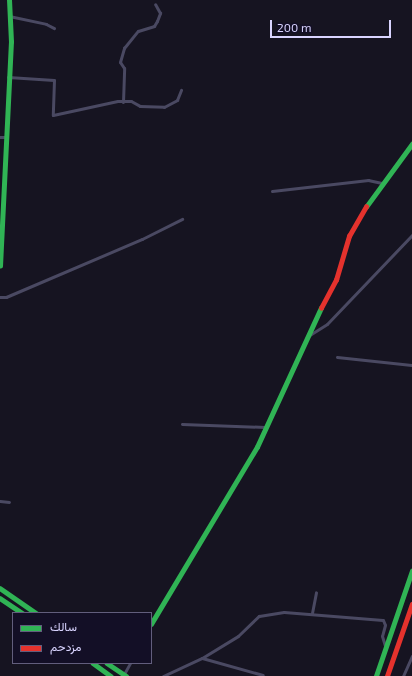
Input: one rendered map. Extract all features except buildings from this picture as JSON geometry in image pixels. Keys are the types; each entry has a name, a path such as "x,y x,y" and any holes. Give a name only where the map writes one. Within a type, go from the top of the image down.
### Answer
{"main road":[{"path":"0,266 7,136 9,0"},
{"path":"152,622 238,482 306,337 336,280 349,236 382,183 412,144"},
{"path":"376,676 412,571"},
{"path":"0,588 35,612"},
{"path":"0,598 21,612"},
{"path":"387,676 412,604"},
{"path":"94,664 112,676"},
{"path":"108,664 125,675"}],"street":[{"path":"124,102 124,68 120,62 124,48 138,30 154,26 160,13 155,4"},
{"path":"9,16 46,24 54,28"},
{"path":"8,77 54,80 53,115 131,101 140,106 164,107 177,100 181,90"},
{"path":"0,137 7,136"},
{"path":"272,191 368,180 382,183"},
{"path":"0,297 6,297 142,239 182,219"},
{"path":"306,337 327,324 412,235"},
{"path":"337,357 412,365"},
{"path":"182,424 265,427"},
{"path":"0,501 9,502"},
{"path":"312,613 316,592"},
{"path":"163,676 202,658 238,636 259,616 284,612 312,613 383,620 385,625 382,638 386,648"},
{"path":"403,676 412,656"},
{"path":"202,658 263,675"},
{"path":"125,675 130,664"}],"traffic: fast":[{"path":"0,266 11,42 9,0"},
{"path":"366,207 412,144"},
{"path":"152,622 257,447 321,308"},
{"path":"376,676 412,571"},
{"path":"0,588 35,612"},
{"path":"0,598 21,612"},
{"path":"94,664 111,676"},
{"path":"108,664 126,676"}],"traffic: jam":[{"path":"321,308 336,280 349,236 366,207"},
{"path":"387,676 412,604"}]}
